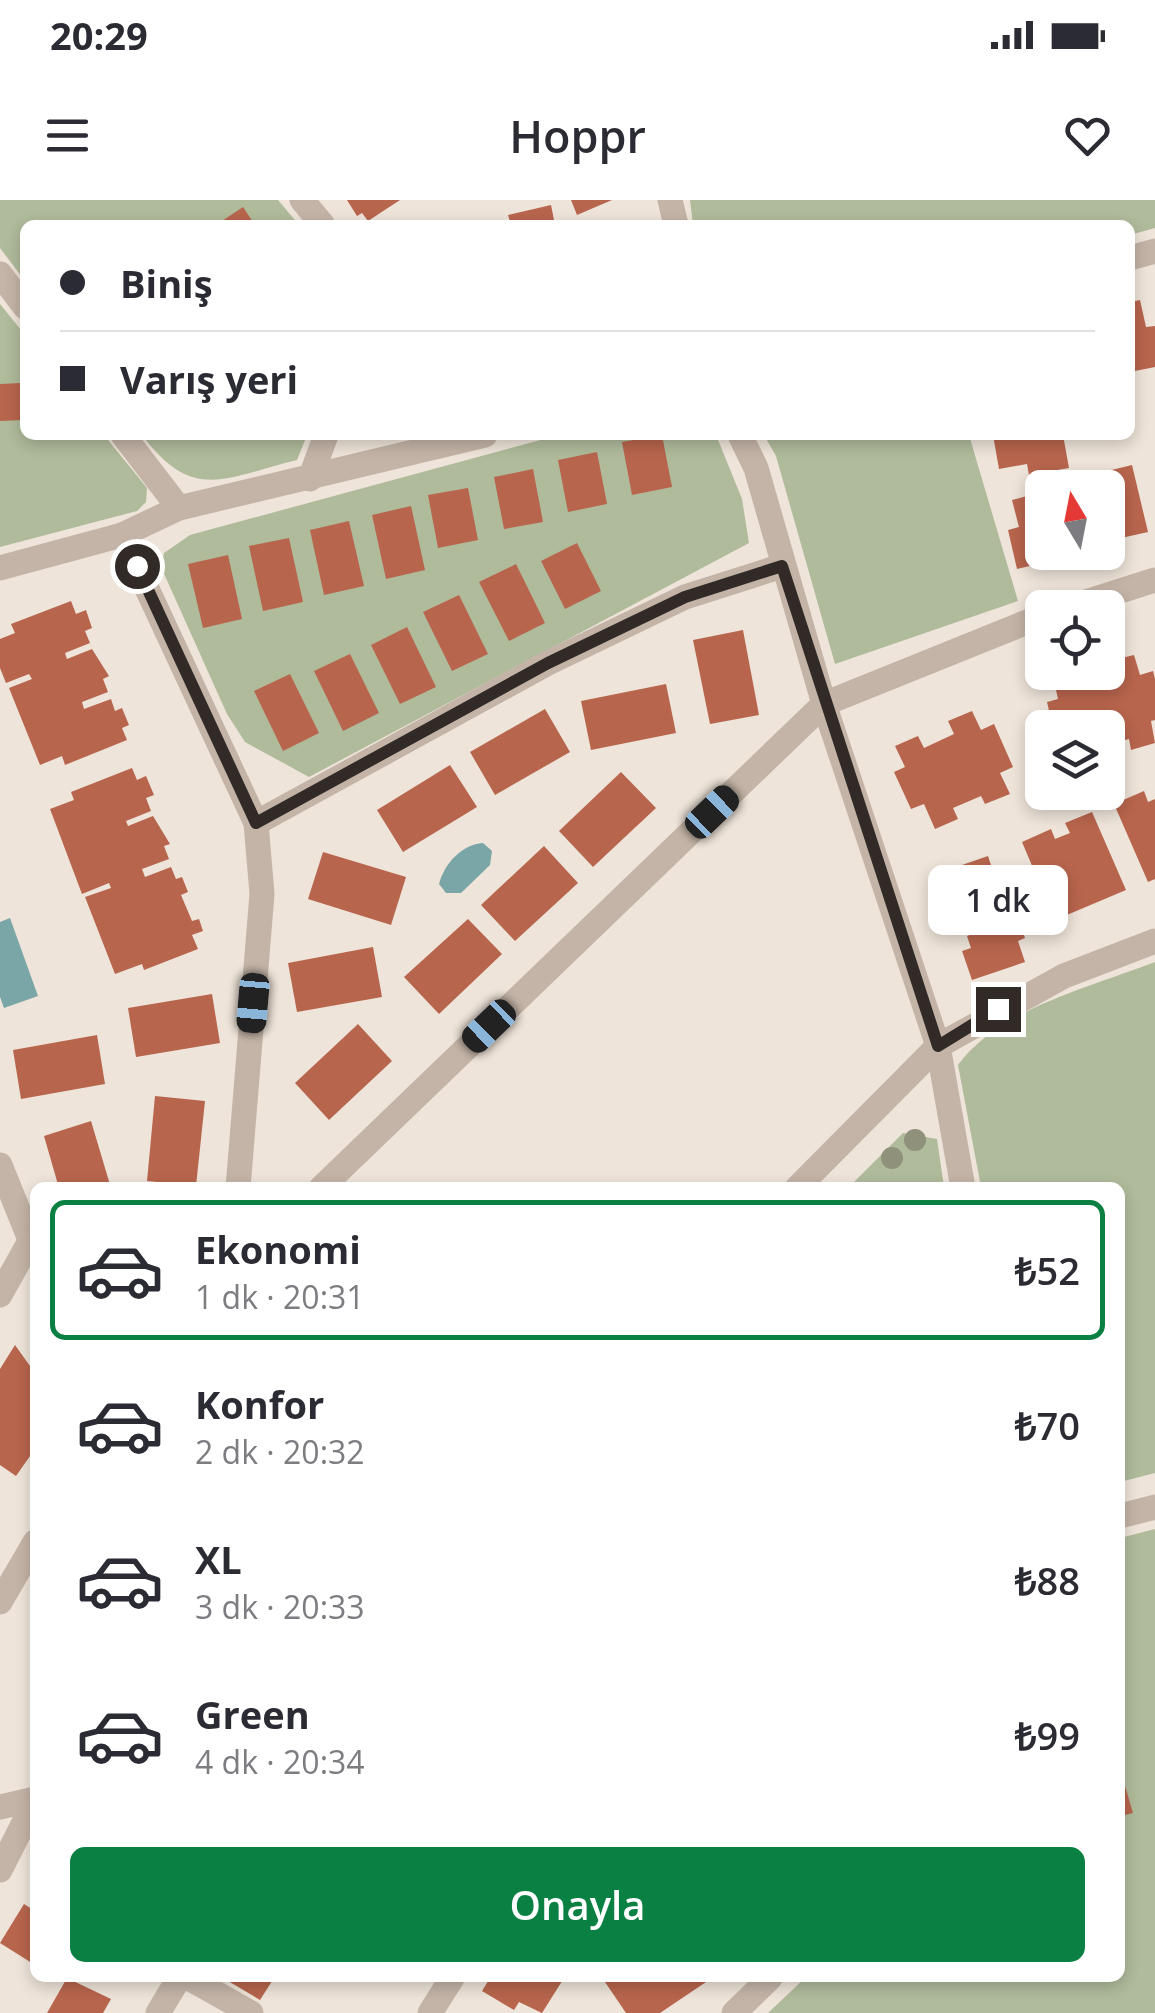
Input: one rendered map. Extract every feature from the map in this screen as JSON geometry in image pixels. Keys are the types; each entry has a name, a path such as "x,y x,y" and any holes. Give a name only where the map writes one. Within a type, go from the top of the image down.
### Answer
{"street":[{"path":"302,200 319,220"},
{"path":"0,274 20,300"},
{"path":"127,440 179,508"},
{"path":"310,480 324,440"},
{"path":"0,568 122,535 179,508 310,480 465,440"},
{"path":"742,440 756,468 824,704 938,1046 962,1182"},
{"path":"122,535 256,823 262,894 238,1182"},
{"path":"256,823 548,663 685,597 782,566"},
{"path":"1124,590 1155,580"},
{"path":"327,1182 824,704 1025,623"},
{"path":"804,1182 938,1046 1064,976 1155,941"},
{"path":"0,1165 30,1242"},
{"path":"0,1294 30,1250"},
{"path":"1125,1515 1155,1508"},
{"path":"0,1602 30,1551"},
{"path":"0,1807 30,1801"},
{"path":"0,1870 30,1810"},
{"path":"158,2013 176,1982"},
{"path":"196,1982 251,2013"},
{"path":"430,2013 449,1982"},
{"path":"734,2013 766,1982"}],"green space":[{"path":"0,200 278,200 295,220 20,220 20,274 0,248"},
{"path":"690,200 1155,200 1155,228 1135,234 1135,220 692,220"},
{"path":"0,304 20,329 20,440 108,440 147,488 146,502 137,511 0,547"},
{"path":"146,440 305,440 297,460 211,480 177,470"},
{"path":"541,440 718,440 742,499 749,543 309,777 245,742 227,714 161,567 164,553 190,535"},
{"path":"767,440 970,440 1018,601 835,664 776,456"},
{"path":"1155,962 1155,1473 1125,1481 1125,1182 980,1182 958,1065 998,1028 1076,991"},
{"path":"903,1133 937,1139 943,1182 854,1182"},
{"path":"1155,1529 1155,2013 768,2013 801,1982 1125,1982 1125,1537"}],"water":[{"path":"483,843 492,851 490,865 461,893 446,893 439,884 450,863 461,851"},
{"path":"10,918 38,996 4,1008 0,997 0,922"}],"building":[{"path":"347,200 400,200 370,220 362,213 357,216"},
{"path":"571,200 612,200 577,215"},
{"path":"551,205 554,220 510,220 508,215"},
{"path":"243,207 252,220 224,220"},
{"path":"1140,300 1146,327 1155,326 1155,367 1135,371 1135,301"},
{"path":"20,383 20,420 0,421 0,384"},
{"path":"663,440 672,487 632,495 622,442"},
{"path":"994,440 1064,440 1069,468 1028,470 1027,464 999,469"},
{"path":"597,452 607,504 568,512 558,460"},
{"path":"1132,465 1148,532 1125,537 1125,470 1112,470"},
{"path":"533,469 543,522 504,529 494,477"},
{"path":"468,488 478,540 438,548 428,495"},
{"path":"1025,497 1025,567 1017,569 1008,530 1019,527 1012,500"},
{"path":"411,506 425,570 386,579 372,515"},
{"path":"349,521 364,586 324,595 310,530"},
{"path":"289,538 303,602 263,611 249,546"},
{"path":"577,543 601,591 565,609 541,561"},
{"path":"228,555 242,619 203,628 188,564"},
{"path":"516,564 545,623 509,641 479,582"},
{"path":"459,595 488,654 452,671 423,612"},
{"path":"71,601 76,614 86,610 92,628 85,631 90,643 65,653 67,659 92,649 109,676 103,679 108,692 82,702 84,709 111,699 115,711 122,708 129,725 122,728 127,740 65,765 62,756 40,765 9,688 32,679 29,674 6,683 0,668 0,639 15,633 11,624"},
{"path":"407,627 436,687 400,704 371,645"},
{"path":"743,630 759,715 710,724 693,640"},
{"path":"350,654 379,713 343,731 314,671"},
{"path":"1134,655 1140,675 1153,671 1155,679 1155,720 1151,721 1155,743 1131,750 1129,739 1125,740 1125,710 1049,710 1047,702 1058,699 1056,690 1125,690 1125,657"},
{"path":"290,674 319,733 283,751 254,691"},
{"path":"666,684 676,733 591,750 581,701"},
{"path":"545,709 570,752 495,795 470,752"},
{"path":"972,711 981,730 994,724 1013,767 1000,773 1010,794 985,804 981,796 953,808 958,819 935,829 924,804 911,809 894,772 905,767 895,746 918,736 924,748 954,734 948,721"},
{"path":"450,765 477,807 403,852 377,810"},
{"path":"132,768 137,780 146,776 154,795 146,798 151,811 126,821 128,826 153,816 170,844 164,846 169,859 142,869 145,877 171,867 176,879 182,877 188,892 181,895 192,921 199,919 203,931 192,935 198,949 144,970 142,964 115,974 85,897 111,888 109,883 82,894 50,809 74,800 71,792"},
{"path":"621,772 656,808 593,867 559,831"},
{"path":"1144,791 1148,802 1155,799 1155,879 1148,882 1117,810 1125,810 1125,799"},
{"path":"1092,812 1126,890 1055,920 1022,842 1051,829 1055,839 1070,833 1065,823"},
{"path":"544,846 578,883 515,941 481,905"},
{"path":"323,852 406,877 391,925 308,899"},
{"path":"988,856 994,874 1002,870 1010,893 1002,897 1010,919 1017,916 1025,938 1018,941 1025,962 972,980 962,951 971,948 967,936 983,930 975,909 960,915 956,905 944,908 933,875"},
{"path":"468,919 502,954 439,1014 404,977"},
{"path":"373,947 382,997 297,1012 288,963"},
{"path":"212,994 220,1043 136,1057 128,1008"},
{"path":"358,1024 392,1061 329,1120 295,1083"},
{"path":"97,1035 105,1084 21,1099 13,1050"},
{"path":"155,1096 205,1101 196,1182 147,1181"},
{"path":"91,1121 109,1182 57,1182 44,1136"},
{"path":"15,1345 30,1366 30,1456 16,1476 0,1465 0,1369"},
{"path":"1125,1786 1133,1813 1125,1815"},
{"path":"24,1904 30,1908 30,1962 0,1943"},
{"path":"65,1982 75,1982 111,1999 103,2013 47,2013"},
{"path":"230,1982 271,1982 260,2000"},
{"path":"488,1982 561,1982 542,2013 519,2002 514,2010 482,1991"},
{"path":"605,1982 706,1982 660,2013 626,2013"}],"route":[{"path":"137,566 256,823 548,663 685,597 782,566 938,1046 998,1009"}]}
